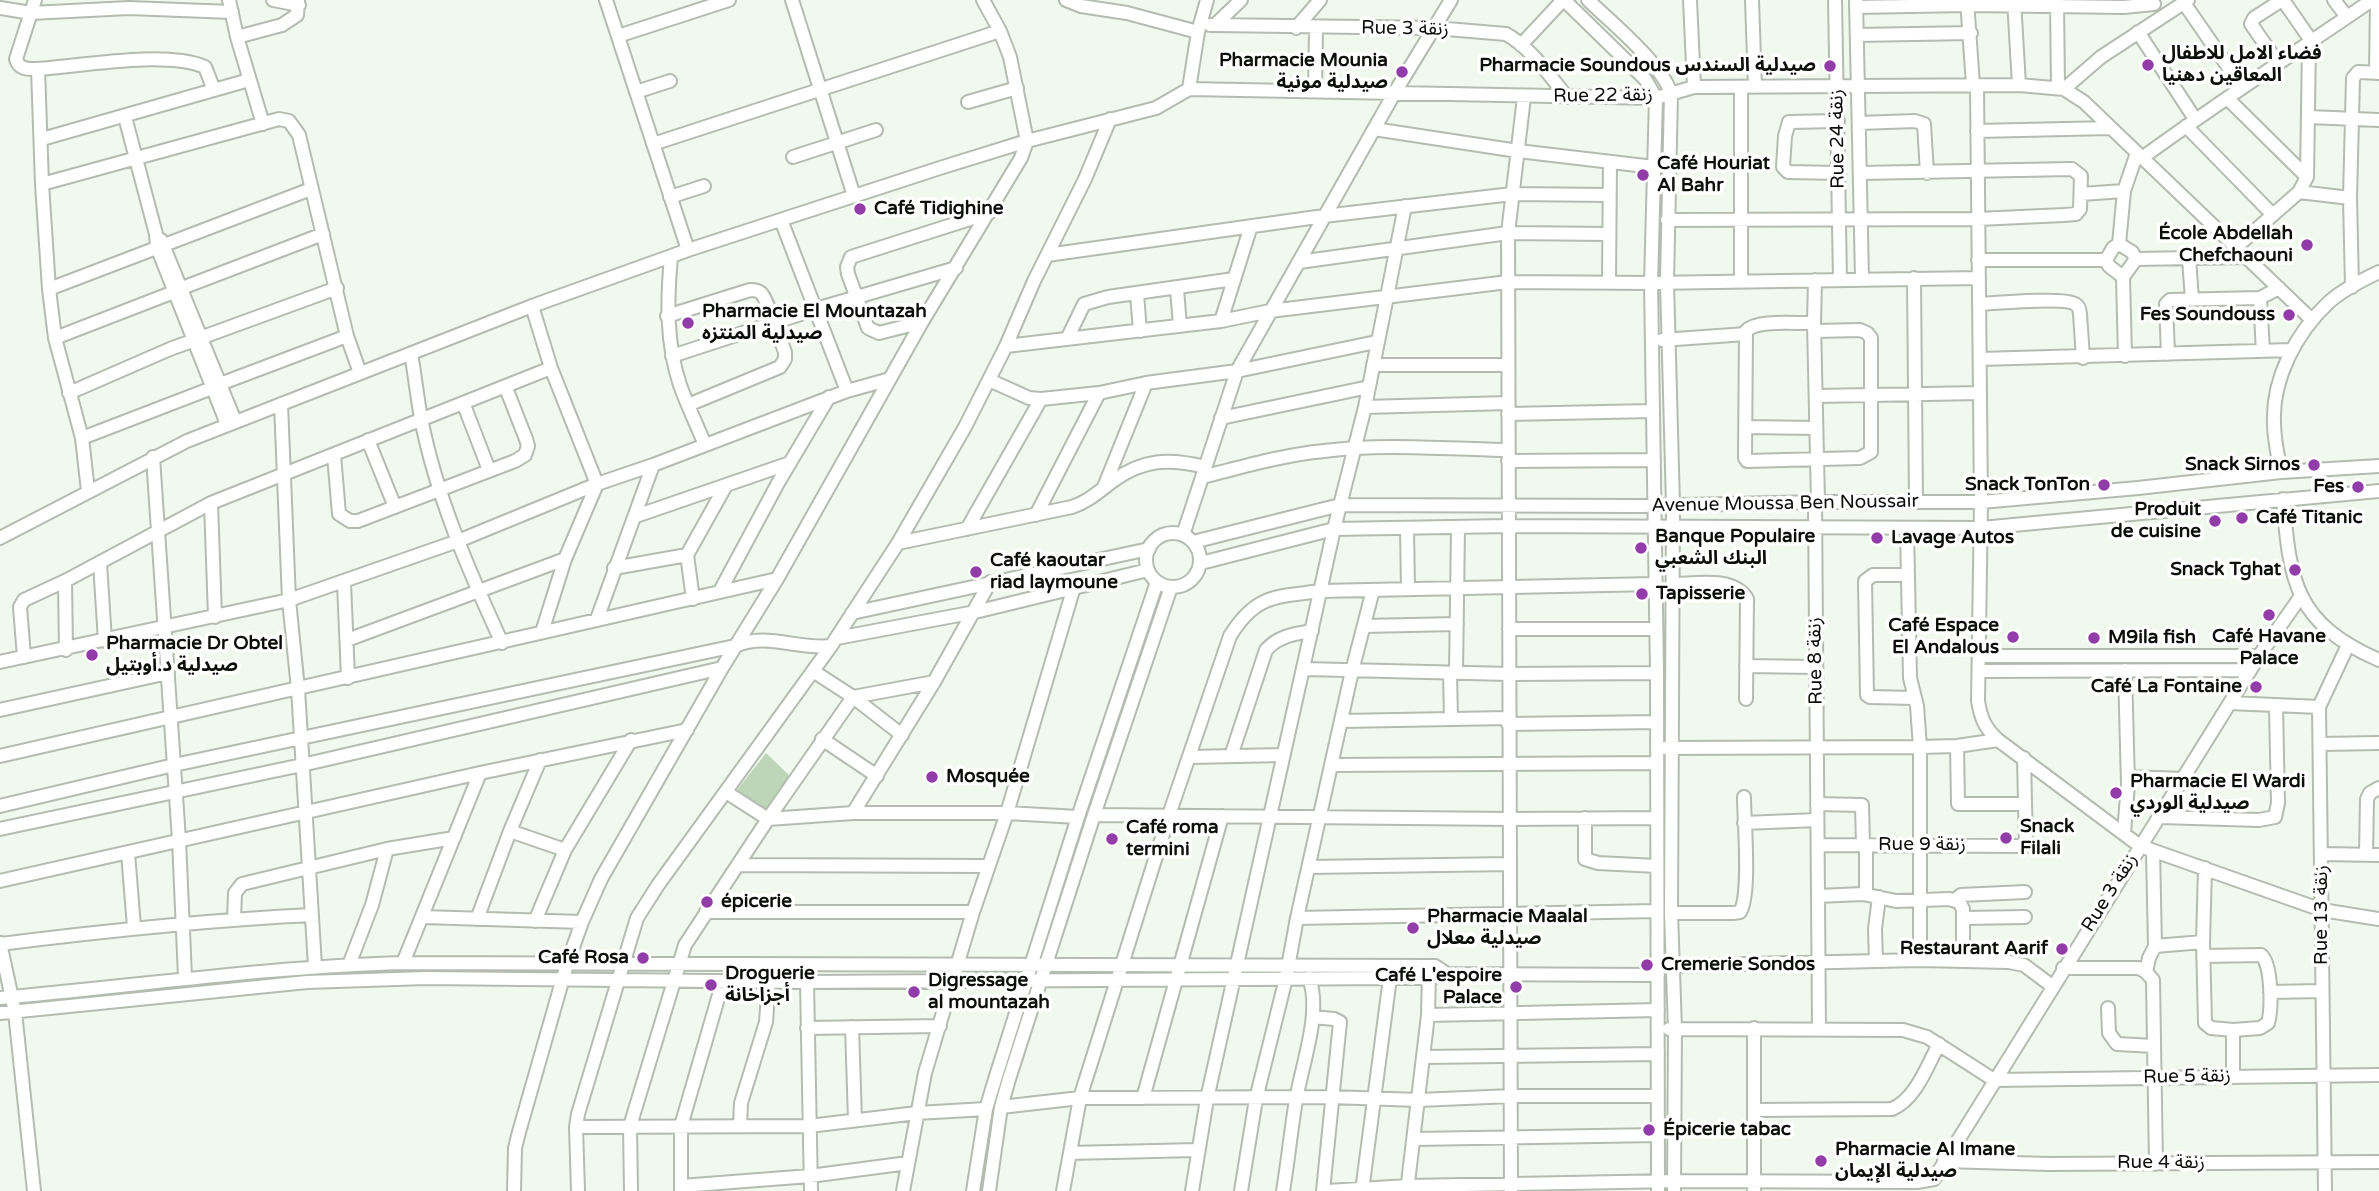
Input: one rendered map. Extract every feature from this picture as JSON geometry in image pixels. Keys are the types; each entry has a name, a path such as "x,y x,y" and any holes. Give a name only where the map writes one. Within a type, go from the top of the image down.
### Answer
{"street":[{"path":"36,0 16,59 23,68 181,61 205,67 214,90"},
{"path":"237,37 288,22 297,15 298,2 274,0"},
{"path":"607,0 688,250"},
{"path":"618,36 729,0"},
{"path":"792,0 854,196"},
{"path":"514,1191 515,1148 567,964 582,922 612,858 777,579 922,322 1021,158 1027,141 1017,88 1000,31 983,0"},
{"path":"1066,0 1081,6 1199,29 1215,25 1241,0"},
{"path":"0,538 153,457 231,422 532,306 688,250 1027,141 1156,108 1189,89 1207,0"},
{"path":"1296,28 1320,0"},
{"path":"1188,538 1203,472 1237,371 1395,92 1451,0"},
{"path":"1521,45 1564,0 1645,79 1656,98 1651,340 1657,673 1658,1186"},
{"path":"1588,0 1648,59 1661,74 1671,93 1667,282 1673,505 1671,907 1675,1029 1674,1186"},
{"path":"1690,0 1694,87"},
{"path":"1752,0 1755,86"},
{"name":"Rue 24 زنقة","path":"1835,0 1840,279"},
{"path":"2235,248 2299,192 2307,177 2311,42 2283,0 2254,18 2251,24 2278,63"},
{"path":"2334,0 2347,17"},
{"path":"2119,244 2124,191 2139,155 2227,99 2242,86 2372,0"},
{"path":"2351,287 2353,75 2358,72 2377,73 2378,0"},
{"path":"2061,88 2101,57 2186,1 2242,86"},
{"path":"1967,2 1977,131 1981,502 1978,701 1981,719 1998,740 2140,846 2322,910 2379,919"},
{"path":"1856,4 2057,3 2124,7 2154,2 2159,19"},
{"path":"2014,3 2019,85"},
{"path":"2057,3 2061,88"},
{"name":"Rue 24 زنقة","path":"1856,4 1862,278"},
{"path":"0,8 31,13 231,6 237,37 263,124"},
{"name":"Rue 3 زنقة","path":"1215,25 1435,28 1506,34 1521,45 1567,97"},
{"path":"1315,90 1316,28"},
{"path":"653,144 1000,31"},
{"path":"2138,32 2190,122 2273,215"},
{"path":"1857,35 1971,33"},
{"path":"38,69 49,289 55,338 82,438 88,491"},
{"path":"42,139 249,80"},
{"path":"636,92 670,81"},
{"name":"Rue 22 زنقة","path":"1189,89 1656,98 1694,87 2019,85 2061,88"},
{"path":"1741,87 1741,280"},
{"path":"968,102 1017,88"},
{"path":"2061,88 2078,97 2312,320"},
{"path":"1511,1188 1508,233 1524,97"},
{"path":"2227,99 2307,177"},
{"path":"125,117 159,241 231,422"},
{"path":"2309,117 2379,120"},
{"path":"42,184 279,118 285,119 294,125 299,135 347,336 360,373"},
{"path":"578,1191 576,1127 637,919 645,904 834,642 898,543 965,427 1006,346 1091,167 1110,119"},
{"path":"1838,121 1789,122 1785,136 1783,167 1788,172 1839,173"},
{"path":"1859,123 1922,122 1926,127 1927,173"},
{"path":"1977,131 2110,128"},
{"path":"1374,129 1518,151 1654,167"},
{"path":"793,157 876,130"},
{"path":"1609,281 1611,162"},
{"path":"1667,220 1978,219 2076,214 2080,209 2081,176 2072,169 1860,173"},
{"path":"670,197 704,186"},
{"path":"49,289 159,241 311,189"},
{"path":"2081,194 2124,191"},
{"path":"2299,192 2350,198"},
{"path":"1047,255 1324,216 1512,194 1609,195"},
{"path":"1192,1191 1207,1099 1334,529 1356,448 1405,206"},
{"path":"922,322 879,333 873,332 865,323 858,296 848,274 847,267 851,257 989,213"},
{"path":"781,220 847,391"},
{"path":"1222,321 1251,226"},
{"path":"1299,262 1508,233 1609,234"},
{"path":"55,338 323,234"},
{"path":"2119,244 2132,252 2136,259"},
{"path":"2106,260 2113,248 2119,244"},
{"path":"671,257 667,316 672,356 705,445"},
{"path":"2136,259 2246,257"},
{"path":"2189,258 2192,299"},
{"path":"2123,277 2136,259"},
{"path":"1978,260 2106,260"},
{"path":"2106,260 2109,267 2123,277"},
{"path":"672,356 774,322 956,268"},
{"path":"2281,472 2273,422 2280,381 2292,350 2312,320 2336,296 2379,272"},
{"path":"2123,277 2125,356"},
{"path":"1914,278 1916,501"},
{"path":"1006,346 1222,321 1270,312 1508,282 1609,281 1651,284 1741,280 1979,278"},
{"path":"1067,339 1084,304 1108,297 1234,279"},
{"name":"Rue 8 زنقة","path":"1815,280 1819,1028"},
{"path":"69,393 170,349 337,288"},
{"path":"2168,354 2166,304 2170,300 2259,298 2279,288"},
{"path":"1177,289 1180,326"},
{"path":"667,316 750,290 761,293 785,352 785,359 780,367 688,405"},
{"path":"1137,294 1140,331"},
{"path":"2259,298 2263,351"},
{"path":"1979,304 2053,301 2074,303 2079,307 2083,358"},
{"path":"532,306 551,368 597,484 565,559 542,632"},
{"path":"1762,324 1814,327 1860,330 1871,338 1871,452 1860,458 1747,461 1746,333 1751,326 1762,324"},
{"path":"1651,340 1746,333"},
{"path":"82,438 347,336"},
{"path":"989,380 1029,398 1041,399 1099,393 1146,383 1237,371 1376,342"},
{"path":"1980,359 2292,350"},
{"path":"411,354 421,420 440,490 458,541 502,643"},
{"path":"1373,365 1507,365"},
{"path":"24,657 22,602 211,503 551,368"},
{"path":"0,662 215,617 289,600 344,583 458,541 597,484 830,397 890,379"},
{"path":"1104,488 1146,383"},
{"path":"1220,418 1369,387"},
{"path":"334,455 339,514 350,522 440,490 522,458 527,450 526,439 506,388"},
{"path":"1036,515 1099,393"},
{"path":"1816,396 1980,393"},
{"path":"720,591 790,463 830,397"},
{"path":"967,529 1041,399"},
{"path":"281,404 289,600 298,689 315,966"},
{"path":"464,404 489,470"},
{"path":"1365,407 1652,411"},
{"path":"1746,428 1816,428"},
{"path":"368,440 395,507"},
{"path":"898,543 1036,515 1088,501 1121,475 1150,463 1174,461 1203,472 1294,455 1356,448 1654,460"},
{"path":"153,457 186,977"},
{"path":"636,516 790,463"},
{"path":"597,619 653,465"},
{"name":"Avenue Moussa Ben Noussair","path":"1188,538 1340,505 1654,506 1981,502 2281,472 2379,467"},
{"path":"693,598 687,555 725,487"},
{"name":"Avenue Moussa Ben Noussair","path":"1200,563 1334,529 1508,526 1981,528 2379,491"},
{"path":"2283,499 2288,558 2301,596 2323,625 2348,645 2379,660"},
{"path":"211,503 215,617"},
{"path":"1451,719 1457,624 1458,527"},
{"path":"1407,528 1408,589"},
{"path":"1907,528 1910,678 1920,747 1920,960"},
{"path":"1166,534 1188,538 1199,551 1200,563 1196,576 1185,585 1171,587 1157,582 1148,570 1146,559 1149,549 1156,540 1166,534"},
{"path":"852,613 1149,549"},
{"path":"614,568 687,555"},
{"path":"347,640 565,559"},
{"path":"100,563 104,641"},
{"path":"0,806 174,765 735,646 748,640 765,639 820,647 1148,570"},
{"path":"1908,575 1870,576 1865,581 1867,695 1915,698"},
{"path":"0,756 777,579"},
{"path":"65,581 66,650"},
{"path":"853,813 934,682 990,582"},
{"path":"973,1191 986,1109 1078,817 1157,582"},
{"path":"344,583 348,678"},
{"path":"1063,1191 1080,1098 1230,636 1244,614 1269,599 1321,591 1654,584"},
{"path":"1672,584 1725,584 1744,593 1747,598 1746,699"},
{"path":"903,1191 925,1073 973,912 1007,813 1074,587"},
{"path":"989,1191 1001,1107 1094,815 1171,587"},
{"path":"1241,1191 1256,1098 1287,972 1352,671 1373,590"},
{"name":"Rue 3 زنقة","path":"1754,1186 1917,1182 1934,1178 2250,670 2301,596"},
{"path":"1364,626 1457,624"},
{"path":"1509,629 1655,629"},
{"path":"1231,755 1266,650 1284,636 1312,631"},
{"name":"Rue 13 زنقة","path":"2325,1191 2319,707 2348,645"},
{"path":"1979,656 2259,656"},
{"path":"1746,666 1816,667"},
{"path":"0,830 302,765 722,668"},
{"path":"1304,669 1509,674 1657,673"},
{"path":"2124,834 2127,777 2125,670"},
{"path":"1979,671 2250,670"},
{"path":"813,671 902,735"},
{"path":"0,709 168,673"},
{"path":"631,1191 630,1126 685,945 852,697 934,682"},
{"path":"2230,703 2319,707"},
{"path":"2160,817 2271,820 2275,817 2278,803 2276,706"},
{"path":"1341,720 1657,722"},
{"path":"0,881 480,773 687,730"},
{"path":"535,921 565,850 631,740"},
{"path":"822,740 877,776"},
{"path":"1657,748 1920,747 1957,746 1998,740"},
{"path":"2321,744 2379,743"},
{"path":"1957,746 1958,804 2025,804 2024,758"},
{"path":"1190,757 1283,754"},
{"path":"477,919 540,760"},
{"path":"1332,765 1657,763"},
{"path":"403,963 480,773"},
{"path":"2127,777 2184,779"},
{"path":"2321,854 2373,855 2367,799 2370,793 2379,788"},
{"path":"726,792 768,819 853,813 1007,813 1078,817"},
{"path":"1297,918 1509,914 1657,906 1740,912 1745,898 1744,797"},
{"path":"1817,804 1862,805 1864,845 1873,896 1875,961"},
{"name":"Rue 9 زنقة","path":"1818,845 2026,846 2025,804"},
{"path":"1094,815 1657,818"},
{"path":"1143,1098 1222,816"},
{"path":"1585,818 1585,859 1598,863 1657,866"},
{"path":"1744,823 1817,820"},
{"path":"510,831 565,850"},
{"path":"234,919 235,893 242,884 387,849 454,838"},
{"path":"349,965 372,905 387,849"},
{"path":"2146,972 2155,946 2153,850"},
{"path":"128,853 134,927"},
{"path":"738,864 988,866"},
{"path":"1309,867 1510,864"},
{"path":"2204,956 2261,955 2267,962 2270,992 2270,1019 2265,1026 2233,1030 2206,1025 2203,942 2205,868"},
{"path":"1818,896 1873,896 1896,901 1955,900 1961,895 2025,892"},
{"path":"1955,900 1961,905 1963,918 1963,961"},
{"path":"706,912 973,912"},
{"path":"34,1191 15,1012 6,997 0,943 134,927 312,915"},
{"path":"423,917 582,922"},
{"path":"1963,918 2025,917"},
{"path":"2155,946 2203,942"},
{"path":"6,997 186,977 315,966 403,963 956,966 1179,964 1237,966 1287,972 1510,975 1658,970 1672,965 1920,960 2024,965 2052,986"},
{"path":"2063,968 2130,967 2146,972 2153,980 2156,1164"},
{"path":"0,1013 307,982 426,978 807,982 1175,980 1234,979 1287,972 1309,978 1390,978 1429,972"},
{"path":"1407,1189 1424,1057 1429,972"},
{"path":"1283,1191 1296,1098 1313,1017 1312,985 1309,978"},
{"path":"1362,1190 1390,978"},
{"path":"723,981 681,1126 681,1189 810,1177 908,1163"},
{"path":"740,1126 741,1103 766,1022 769,981"},
{"path":"807,982 811,1191"},
{"path":"2270,992 2322,991"},
{"path":"2108,1008 2109,1033 2116,1045 2154,1046"},
{"path":"1428,1015 1658,1010"},
{"path":"1313,1017 1334,1018 1340,1022 1331,1097 1325,1191 1754,1186 1754,1028"},
{"path":"807,1028 940,1026"},
{"path":"852,1027 856,1120"},
{"path":"1658,1029 1903,1030 1917,1033 1939,1044 1994,1080"},
{"path":"2233,1030 2233,1076"},
{"path":"1755,1110 1892,1109 1901,1105 1915,1087 1939,1044"},
{"path":"1424,1057 1658,1054"},
{"name":"Rue 5 زنقة","path":"1994,1080 2379,1075"},
{"path":"1001,1107 1080,1098 1331,1097 1419,1100 1512,1096 1658,1096"},
{"path":"576,1127 809,1126 986,1109"},
{"path":"1414,1139 1658,1135"},
{"path":"1070,1153 1197,1150"},
{"name":"Rue 4 زنقة","path":"1944,1161 2156,1164 2379,1162"}],"green space":[{"path":"766,753 792,778 768,813 737,790"}],"place":[{"name":"فضاء الامل للاطفال المعاقين دهنيا","path":"2148,65"},
{"name":"Pharmacie Soundous صيدلية السندس","path":"1830,66"},
{"name":"Pharmacie Mounia صيدلية مونية","path":"1402,72"},
{"name":"Café Houriat Al Bahr","path":"1643,175"},
{"name":"Café Tidighine","path":"860,209"},
{"name":"École Abdellah Chefchaouni","path":"2307,245"},
{"name":"Fes Soundouss","path":"2289,315"},
{"name":"Pharmacie El Mountazah صيدلية المنتزه","path":"688,323"},
{"name":"Snack Sirnos","path":"2314,465"},
{"name":"Snack TonTon","path":"2104,485"},
{"name":"Fes","path":"2358,487"},
{"name":"Café Titanic","path":"2242,518"},
{"name":"Produit de cuisine","path":"2215,521"},
{"name":"Lavage Autos","path":"1877,538"},
{"name":"Banque Populaire البنك الشعبي","path":"1641,548"},
{"name":"Snack Tghat","path":"2295,570"},
{"name":"Café kaoutar riad laymoune","path":"976,572"},
{"name":"Tapisserie","path":"1642,594"},
{"name":"Café Havane Palace","path":"2269,615"},
{"name":"Café Espace El Andalous","path":"2013,637"},
{"name":"M9ila fish","path":"2094,638"},
{"name":"Pharmacie Dr Obtel صيدلية د.أوبتيل","path":"92,655"},
{"name":"Café La Fontaine","path":"2256,687"},
{"name":"Mosquée","path":"932,777"},
{"name":"Pharmacie El Wardi صيدلية الوردي","path":"2116,793"},
{"name":"Snack Filali","path":"2006,838"},
{"name":"Café roma termini","path":"1112,839"},
{"name":"épicerie","path":"707,902"},
{"name":"Pharmacie Maalal صيدلية معلال","path":"1413,928"},
{"name":"Restaurant Aarif","path":"2062,949"},
{"name":"Café Rosa","path":"643,958"},
{"name":"Cremerie Sondos","path":"1647,965"},
{"name":"Droguerie أجزاخانة","path":"711,985"},
{"name":"Café L'espoire Palace","path":"1516,987"},
{"name":"Digressage al mountazah","path":"914,992"},
{"name":"Épicerie tabac","path":"1649,1130"},
{"name":"Pharmacie Al Imane صيدلية الإيمان","path":"1821,1161"}]}
